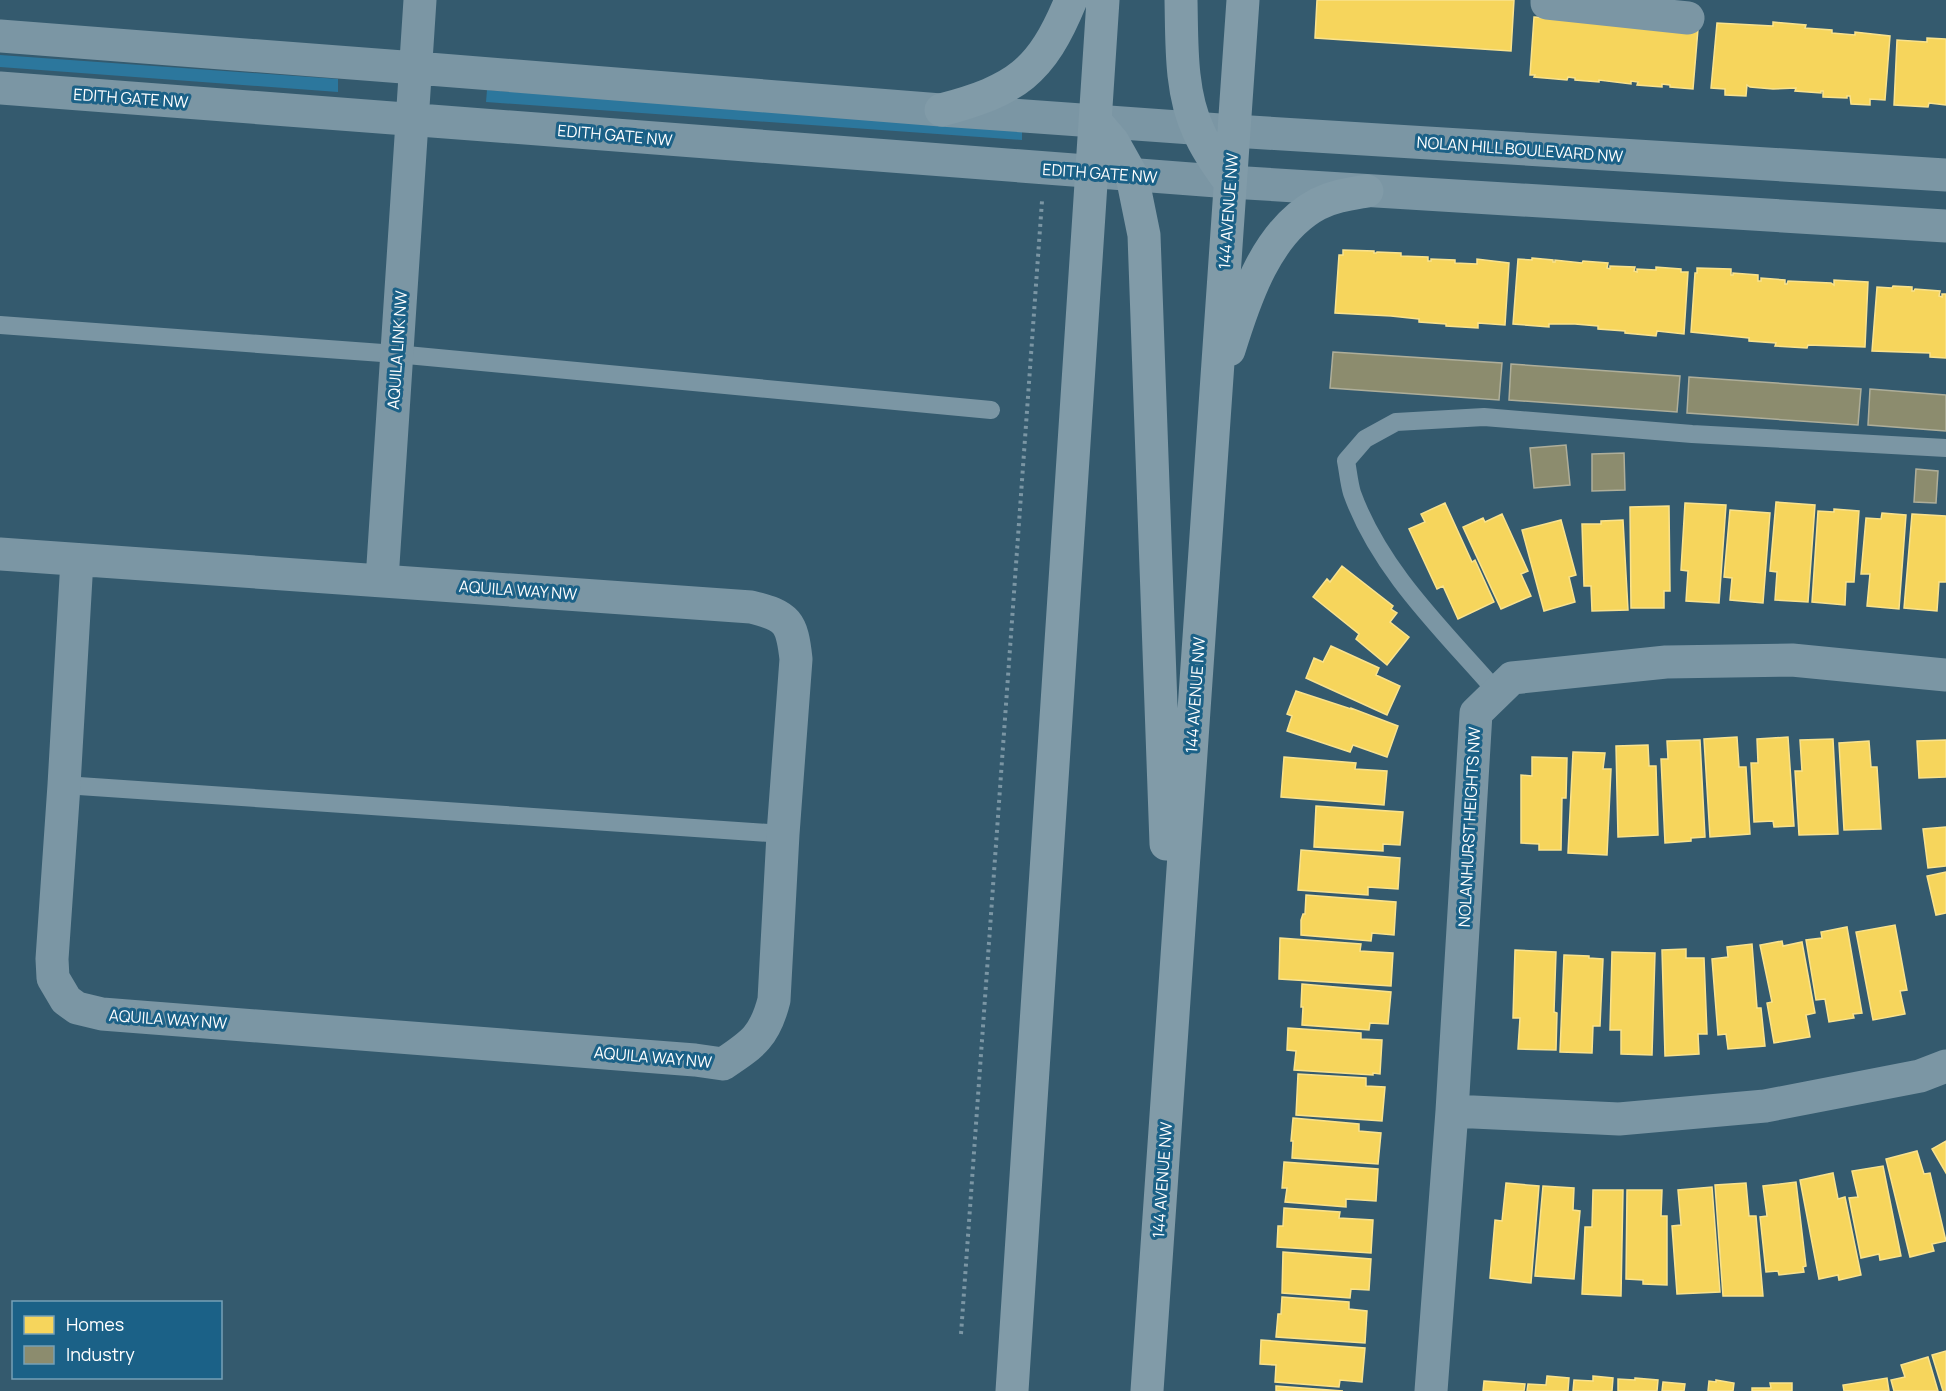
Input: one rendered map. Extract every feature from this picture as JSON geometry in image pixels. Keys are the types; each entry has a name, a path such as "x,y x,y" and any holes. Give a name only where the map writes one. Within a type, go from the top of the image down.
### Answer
{"main road":[{"path":"941,110 994,94 1027,72 1049,46 1071,0"},
{"path":"1012,1391 1103,0"},
{"path":"1181,0 1184,72 1196,128 1206,148 1230,182"},
{"name":"144 AVENUE NW","path":"1147,1391 1243,0"},
{"path":"1095,121 1113,142 1132,176 1144,235 1173,1023"},
{"path":"1215,394 1250,292 1270,252 1288,227 1318,204 1338,196 1367,191"},
{"path":"1019,1283 1022,1391"}],"street":[{"name":"AQUILA LINK NW","path":"382,580 420,0"},
{"path":"1547,0 1547,3 1688,18"},
{"path":"0,36 1095,121"},
{"name":"EDITH GATE NW","path":"0,88 1230,182"},
{"name":"NOLAN HILL BOULEVARD NW","path":"1095,121 1946,175"},
{"path":"1230,182 1946,226"},
{"name":"AQUILA WAY NW","path":"0,554 751,607 770,612 783,619 793,633 796,659 774,1000 770,1019 759,1037 723,1064 671,1058 102,1014 77,1008 66,1000 52,978 52,958 77,560"},
{"name":"NOLANHURST HEIGHTS NW","path":"1431,1391 1452,1111 1476,713 1512,678 1666,662 1792,660 1946,675"},
{"path":"1452,1111 1619,1119 1765,1106 1920,1076 1946,1066"}],"lane":[{"path":"0,325 396,354 991,410"},
{"path":"1497,692 1396,574 1361,512 1352,492 1346,461 1365,439 1375,433 1396,422 1484,417 1692,434 1946,448"},
{"path":"64,785 783,834"}],"path":[{"path":"961,1334 1043,201 1032,201"}],"shaded area":[{"path":"0,55 338,79 338,92 0,67"},
{"path":"487,90 1022,128 1022,140 486,102"}],"building: Homes":[{"path":"1317,0 1514,0 1511,51 1315,38"},
{"path":"1534,17 1698,29 1693,89 1662,84 1662,87 1637,85 1638,82 1631,81 1631,84 1575,80 1575,78 1568,77 1567,80 1534,77 1535,75 1530,75"},
{"path":"1773,22 1806,25 1805,28 1832,30 1832,33 1855,35 1855,32 1890,36 1885,100 1870,99 1870,105 1851,104 1850,96 1847,98 1823,97 1823,91 1821,93 1795,91 1796,88 1773,89 1747,85 1746,96 1725,95 1725,89 1711,88 1717,23 1773,26"},
{"path":"1927,38 1946,39 1946,105 1929,103 1928,107 1894,105 1897,40 1927,42"},
{"path":"1343,250 1401,253 1401,256 1428,257 1428,261 1431,259 1455,260 1455,263 1477,264 1477,259 1509,263 1505,325 1478,323 1478,328 1446,326 1446,324 1419,322 1419,319 1335,313 1339,255 1343,255"},
{"path":"1532,258 1553,260 1553,262 1555,260 1608,263 1607,268 1610,269 1610,266 1635,267 1634,271 1637,272 1637,269 1656,270 1656,267 1681,269 1681,272 1688,272 1684,334 1657,331 1656,336 1575,324 1549,324 1549,327 1513,324 1518,259 1532,260"},
{"path":"1697,268 1731,269 1731,275 1733,273 1758,275 1758,281 1761,281 1761,278 1785,280 1785,284 1788,281 1834,285 1834,280 1868,282 1865,347 1775,346 1776,343 1749,341 1749,338 1691,332"},
{"path":"1893,286 1912,287 1912,291 1915,289 1940,291 1939,296 1942,297 1942,294 1946,294 1946,358 1930,357 1930,353 1872,351 1877,287 1892,288"},
{"path":"1776,502 1815,505 1808,602 1775,600 1777,572 1770,571"},
{"path":"1445,503 1472,562 1475,560 1494,602 1458,619 1443,586 1437,589 1409,529 1425,522 1421,514"},
{"path":"1685,503 1726,505 1719,603 1686,601 1688,571 1681,570"},
{"path":"1669,506 1670,591 1664,591 1664,608 1631,608 1630,507"},
{"path":"1834,509 1859,511 1854,582 1846,582 1845,605 1812,602 1818,511 1834,512"},
{"path":"1730,510 1770,513 1763,603 1730,600 1732,578 1724,577"},
{"path":"1882,513 1906,515 1899,609 1867,606 1870,574 1861,574 1866,518 1881,519"},
{"path":"1502,514 1528,571 1521,574 1531,596 1501,609 1463,527 1483,518 1485,522"},
{"path":"1912,514 1946,516 1946,582 1939,582 1937,611 1904,608"},
{"path":"1561,520 1576,575 1569,577 1575,602 1544,611 1522,530"},
{"path":"1623,520 1628,610 1592,611 1591,586 1584,586 1582,524 1601,524 1601,521"},
{"path":"1342,566 1393,606 1391,609 1397,613 1390,622 1409,637 1387,665 1356,639 1359,634 1313,597 1327,579 1330,582"},
{"path":"1331,646 1379,668 1376,675 1400,686 1387,715 1306,678 1314,658 1323,662"},
{"path":"1296,691 1398,726 1387,757 1353,745 1350,752 1287,731 1292,716 1287,714"},
{"path":"1737,737 1739,767 1746,767 1750,834 1710,837 1704,739"},
{"path":"1788,737 1794,826 1774,827 1773,821 1754,822 1751,763 1758,763 1757,739"},
{"path":"1833,739 1838,834 1799,835 1795,771 1802,771 1800,740"},
{"path":"1700,740 1705,837 1691,838 1691,841 1665,843 1661,759 1668,759 1667,741"},
{"path":"1946,740 1946,777 1919,778 1917,741"},
{"path":"1869,741 1871,767 1877,767 1881,829 1844,830 1839,743"},
{"path":"1648,745 1649,766 1656,766 1658,835 1618,837 1616,746"},
{"path":"1573,752 1605,753 1603,769 1611,769 1607,855 1568,853"},
{"path":"1284,757 1356,763 1355,769 1387,771 1384,805 1281,797"},
{"path":"1532,757 1567,758 1566,798 1562,798 1561,850 1539,850 1539,844 1521,843 1521,775 1532,776"},
{"path":"1316,806 1403,812 1400,845 1383,844 1383,851 1314,847"},
{"path":"1946,827 1946,866 1928,868 1923,829"},
{"path":"1301,850 1400,858 1398,889 1368,887 1368,895 1298,890"},
{"path":"1946,872 1946,913 1936,915 1927,876"},
{"path":"1306,895 1396,902 1394,935 1372,933 1371,941 1301,935 1301,920 1305,914"},
{"path":"1895,925 1907,990 1900,991 1905,1014 1873,1020 1856,932"},
{"path":"1847,927 1862,1013 1853,1014 1854,1018 1829,1022 1825,999 1816,1000 1806,940 1822,938 1821,932"},
{"path":"1280,938 1361,944 1360,951 1393,953 1391,986 1279,979"},
{"path":"1782,941 1783,946 1802,942 1815,1013 1806,1015 1810,1037 1774,1043 1767,1003 1772,1002 1760,945"},
{"path":"1752,944 1757,1008 1761,1008 1765,1046 1728,1049 1726,1034 1718,1035 1712,959 1728,957 1727,947"},
{"path":"1686,949 1686,958 1704,958 1707,1034 1698,1034 1699,1054 1665,1056 1662,950"},
{"path":"1515,950 1556,952 1554,1012 1557,1013 1556,1050 1518,1049 1520,1018 1513,1018"},
{"path":"1612,952 1655,953 1652,1055 1621,1054 1621,1030 1610,1030"},
{"path":"1564,955 1603,959 1600,1026 1593,1026 1592,1053 1560,1052"},
{"path":"1302,984 1391,992 1388,1024 1370,1023 1369,1030 1302,1025"},
{"path":"1288,1028 1361,1033 1361,1039 1382,1040 1380,1074 1294,1070 1296,1051 1287,1050"},
{"path":"1298,1074 1366,1078 1366,1086 1385,1087 1382,1121 1296,1115"},
{"path":"1293,1118 1359,1124 1359,1131 1381,1133 1378,1164 1292,1158"},
{"path":"1946,1141 1946,1173 1932,1149"},
{"path":"1917,1151 1924,1174 1930,1173 1946,1241 1932,1244 1934,1251 1910,1257 1886,1159"},
{"path":"1284,1162 1378,1169 1376,1201 1346,1199 1346,1207 1285,1202 1287,1188 1282,1188"},
{"path":"1883,1166 1901,1256 1880,1260 1879,1254 1861,1258 1849,1198 1858,1197 1852,1171"},
{"path":"1833,1173 1838,1199 1845,1197 1861,1275 1839,1280 1838,1275 1819,1279 1800,1180"},
{"path":"1796,1182 1806,1266 1803,1267 1804,1272 1779,1275 1778,1271 1766,1272 1760,1217 1767,1216 1763,1186"},
{"path":"1506,1183 1539,1186 1531,1283 1490,1278 1495,1220 1502,1221"},
{"path":"1746,1183 1749,1216 1756,1216 1763,1296 1723,1296 1715,1185"},
{"path":"1543,1186 1574,1188 1573,1210 1580,1211 1574,1279 1535,1276"},
{"path":"1712,1187 1720,1292 1677,1294 1672,1226 1681,1225 1678,1190"},
{"path":"1593,1190 1623,1190 1621,1296 1582,1294 1585,1227 1592,1227"},
{"path":"1627,1190 1662,1190 1661,1216 1667,1216 1667,1285 1643,1284 1643,1280 1626,1279"},
{"path":"1284,1208 1340,1212 1339,1218 1373,1220 1371,1253 1277,1247 1278,1226 1283,1226"},
{"path":"1283,1252 1371,1259 1369,1290 1351,1289 1350,1298 1282,1293"},
{"path":"1282,1297 1349,1302 1349,1309 1367,1311 1365,1343 1276,1337"},
{"path":"1261,1340 1365,1348 1362,1382 1340,1380 1339,1387 1275,1382 1276,1365 1260,1364"},
{"path":"1946,1351 1946,1391 1943,1391 1932,1355"},
{"path":"1928,1357 1938,1391 1894,1391 1891,1380 1905,1377 1901,1365"},
{"path":"1547,1376 1569,1378 1568,1391 1527,1391 1528,1384 1546,1385"},
{"path":"1593,1376 1613,1378 1612,1391 1573,1391 1574,1380 1593,1381"},
{"path":"1635,1378 1658,1380 1657,1391 1618,1391 1618,1379 1635,1380"},
{"path":"1887,1378 1889,1391 1844,1391 1843,1385"},
{"path":"1716,1380 1734,1383 1733,1391 1708,1391 1709,1381 1716,1382"},
{"path":"1484,1381 1525,1384 1524,1391 1483,1391"},
{"path":"1663,1382 1685,1384 1684,1391 1662,1391"},
{"path":"1770,1383 1792,1383 1792,1391 1752,1391 1752,1388 1771,1388"},
{"path":"1276,1386 1343,1391 1276,1391"}],"building: Industry":[{"path":"1333,352 1502,363 1499,400 1330,388"},
{"path":"1511,364 1680,376 1677,412 1509,400"},
{"path":"1689,377 1861,389 1858,425 1687,413"},
{"path":"1870,389 1946,395 1946,431 1868,425"},
{"path":"1566,445 1570,485 1534,488 1530,448"},
{"path":"1624,453 1625,490 1592,491 1592,454"},
{"path":"1916,469 1938,471 1936,503 1914,502"}]}
